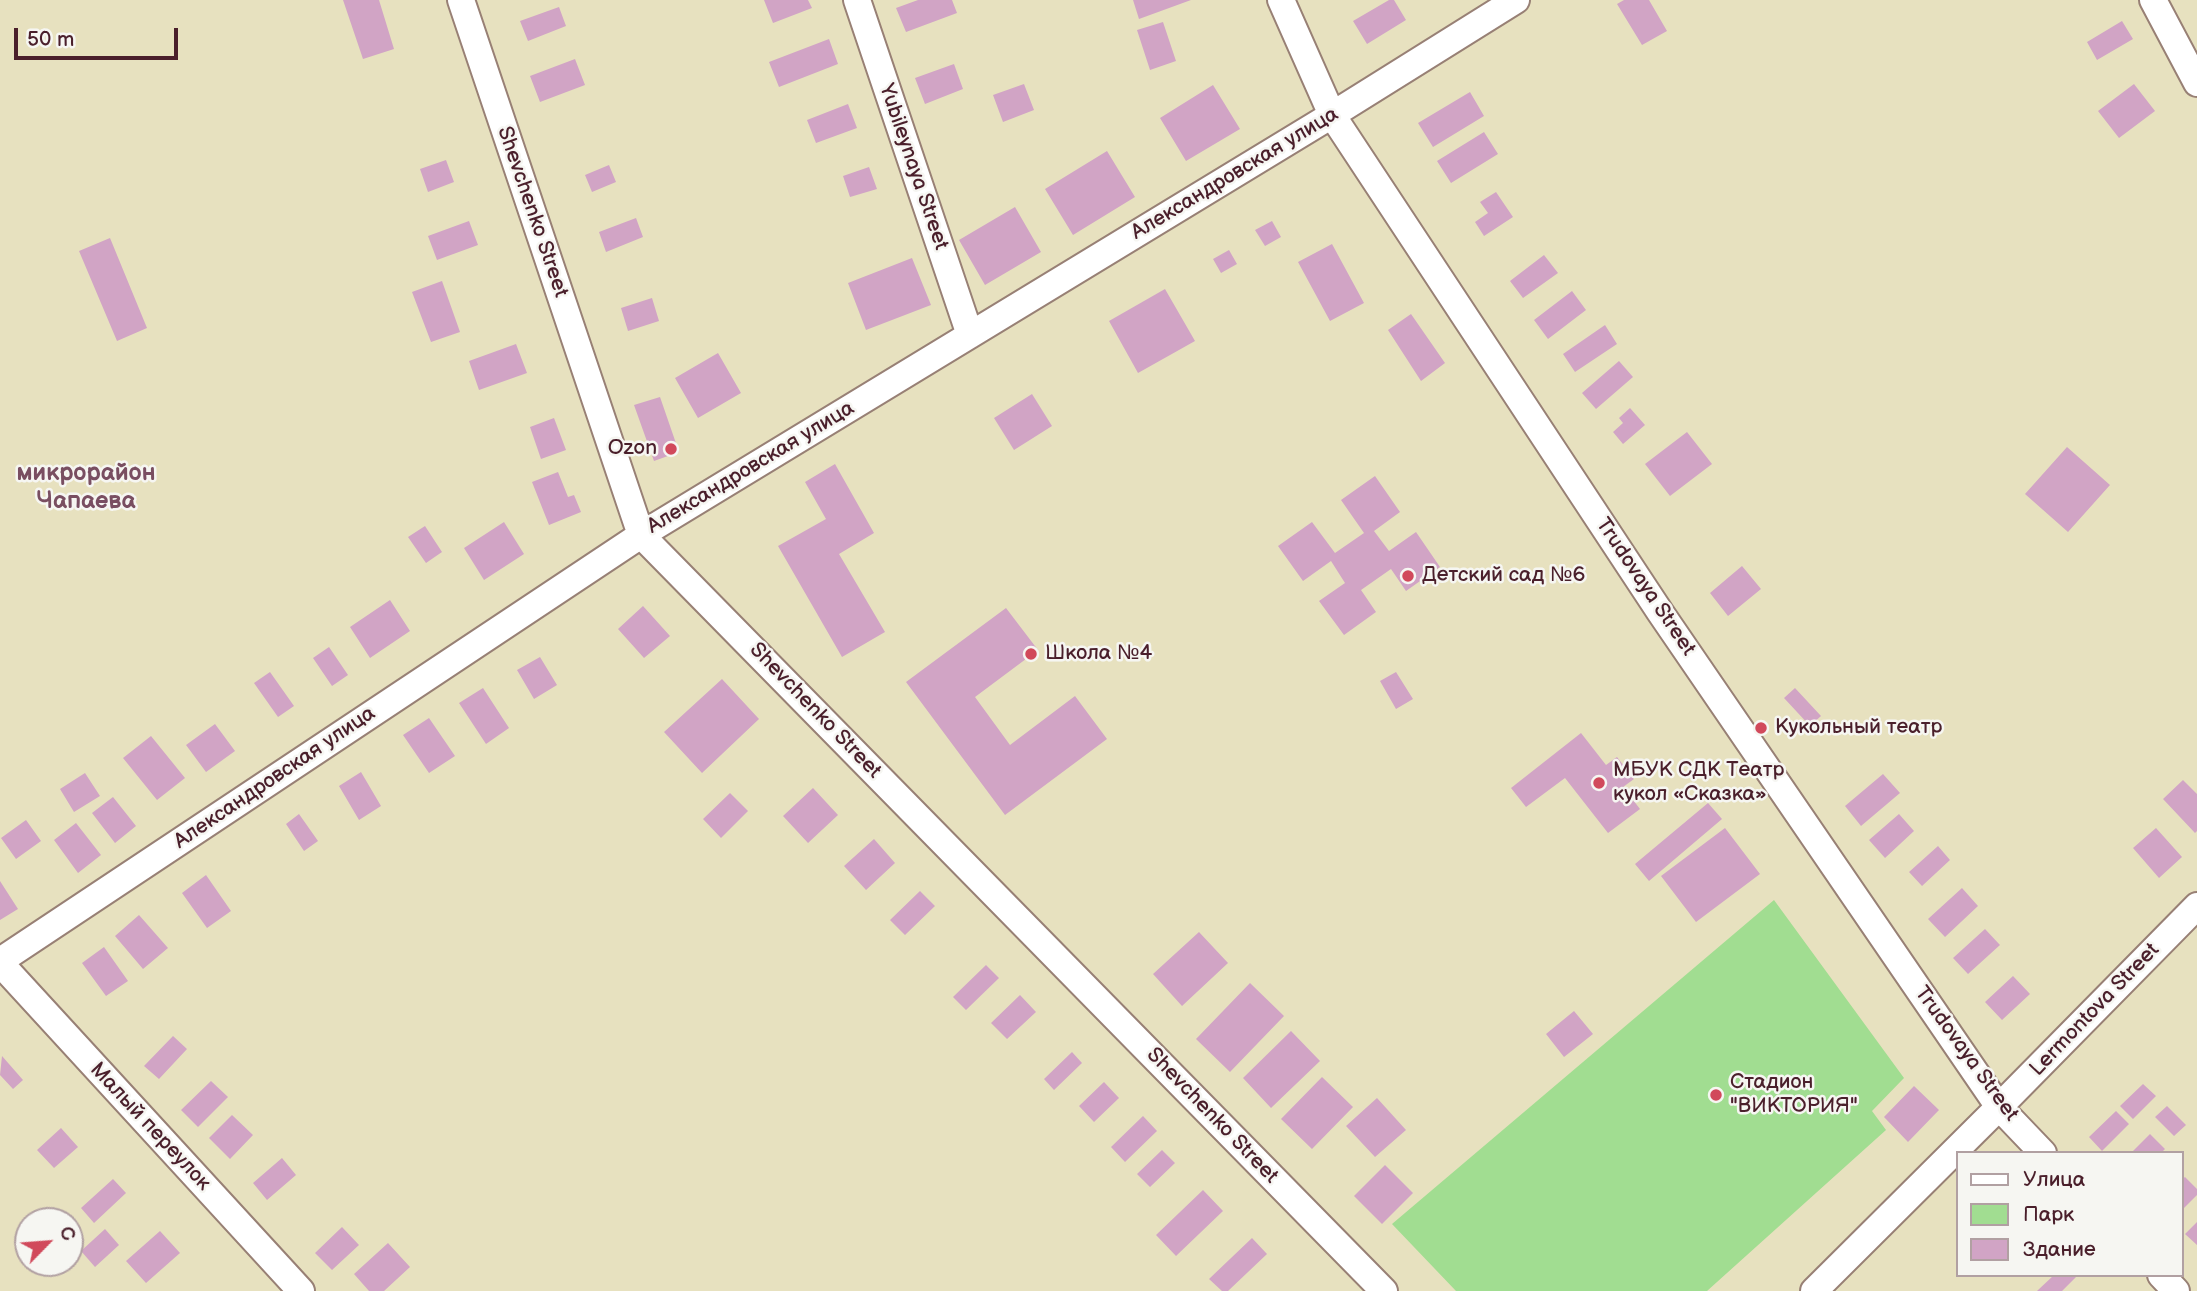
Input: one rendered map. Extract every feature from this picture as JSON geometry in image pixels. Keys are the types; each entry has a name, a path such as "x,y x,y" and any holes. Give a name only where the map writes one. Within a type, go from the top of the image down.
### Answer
{"street":[{"name":"Shevchenko Street","path":"461,0 641,535 1384,1291"},
{"name":"Yubileynaya Street","path":"857,0 970,334"},
{"name":"Trudovaya Street","path":"1281,0 1332,115 1660,612 1999,1107 2041,1151"},
{"name":"Александровская улица","path":"0,962 641,535 1332,115 1516,0"},
{"path":"2153,0 2197,83"},
{"name":"Lermontova Street","path":"1814,1291 2197,906"},
{"name":"Малый переулок","path":"0,962 301,1291"},
{"path":"2163,1277 2176,1291"}],"green space":[{"name":"Стадион \"ВИКТОРИЯ\"","path":"1774,900 1904,1078 1872,1111 1886,1130 1707,1291 1456,1291 1392,1224"}],"building":[{"path":"343,0 379,0 394,49 363,59"},
{"path":"764,0 808,0 812,8 773,23"},
{"path":"918,0 952,0 957,13 906,32 896,8"},
{"path":"1133,0 1191,0 1139,19"},
{"path":"1389,0 1394,0 1406,20 1367,44 1353,21"},
{"path":"1624,0 1649,0 1667,31 1642,45 1617,4"},
{"path":"559,7 566,26 528,41 520,21"},
{"path":"2122,21 2133,39 2097,60 2087,42"},
{"path":"1163,22 1176,61 1150,70 1137,30"},
{"path":"829,39 838,64 779,87 769,62"},
{"path":"575,59 585,85 540,102 530,76"},
{"path":"954,64 963,89 925,104 915,78"},
{"path":"1024,84 1034,110 1003,122 993,95"},
{"path":"2134,84 2155,111 2119,138 2098,111"},
{"path":"1213,85 1240,129 1186,161 1160,118"},
{"path":"1470,92 1484,116 1433,147 1418,123"},
{"path":"848,104 857,128 816,143 807,120"},
{"path":"1484,132 1498,154 1451,183 1437,161"},
{"path":"1107,151 1135,197 1073,235 1045,189"},
{"path":"446,160 454,182 428,192 420,169"},
{"path":"609,165 616,182 592,192 585,175"},
{"path":"869,167 877,189 850,197 843,176"},
{"path":"1496,192 1513,217 1484,236 1475,222 1488,213 1480,202"},
{"path":"1015,207 1041,252 985,285 959,240"},
{"path":"636,218 643,237 606,252 599,232"},
{"path":"469,221 478,245 437,260 428,236"},
{"path":"1272,221 1281,237 1265,246 1255,230"},
{"path":"110,238 147,328 117,341 79,251"},
{"path":"1332,244 1364,303 1330,321 1298,262"},
{"path":"1229,250 1237,264 1221,273 1213,259"},
{"path":"1544,255 1558,273 1523,298 1510,281"},
{"path":"912,258 931,305 866,330 848,283"},
{"path":"442,281 460,332 431,342 412,292"},
{"path":"1165,289 1195,341 1138,373 1109,321"},
{"path":"1572,291 1586,310 1548,339 1534,320"},
{"path":"652,298 659,321 628,331 621,308"},
{"path":"1411,314 1445,363 1421,381 1388,330"},
{"path":"1605,325 1617,344 1575,372 1563,354"},
{"path":"516,344 527,373 479,390 469,361"},
{"path":"718,353 741,393 698,418 675,378"},
{"path":"1619,361 1633,377 1596,409 1582,393"},
{"path":"1032,394 1052,426 1014,450 994,418"},
{"path":"660,397 679,452 654,461 634,405"},
{"path":"1630,408 1645,425 1623,444 1613,432 1623,423 1619,418"},
{"path":"554,418 566,450 541,459 530,427"},
{"path":"1687,432 1712,464 1670,496 1645,464"},
{"path":"2067,447 2110,485 2068,532 2025,494"},
{"path":"835,464 874,533 839,554 885,632 842,657 778,546 826,519 805,482"},
{"path":"558,472 568,497 574,495 581,512 549,525 532,482"},
{"path":"1375,476 1400,512 1374,531 1389,551 1416,532 1440,567 1406,591 1391,569 1361,590 1376,612 1344,635 1319,601 1345,583 1331,561 1303,581 1278,546 1312,522 1335,553 1364,533 1341,500"},
{"path":"504,522 524,554 484,580 464,548"},
{"path":"425,526 442,552 426,563 408,537"},
{"path":"1742,566 1761,589 1728,616 1710,593"},
{"path":"390,600 410,631 370,658 350,627"},
{"path":"643,606 670,636 644,658 618,629"},
{"path":"1006,608 1038,650 975,697 1010,745 1075,696 1107,739 1005,815 906,682"},
{"path":"329,647 348,675 332,686 313,658"},
{"path":"540,657 557,685 534,699 517,670"},
{"path":"270,672 294,706 278,717 254,683"},
{"path":"1396,672 1413,699 1396,709 1380,681"},
{"path":"722,679 759,719 702,773 664,732"},
{"path":"483,688 509,728 486,744 459,703"},
{"path":"1795,688 1821,716 1810,726 1784,698"},
{"path":"429,718 455,756 429,773 403,735"},
{"path":"215,724 235,751 206,772 186,745"},
{"name":"МБУК СДК Театр кукол «Сказка»","path":"1581,733 1606,765 1617,757 1634,779 1623,787 1640,809 1608,833 1565,778 1526,807 1511,788"},
{"path":"151,736 185,778 157,800 123,758"},
{"path":"361,772 381,806 359,820 339,786"},
{"path":"85,773 100,796 74,812 60,789"},
{"path":"1883,774 1900,793 1861,826 1845,806"},
{"path":"2183,780 2197,794 2195,833 2163,799"},
{"path":"813,788 838,815 808,843 783,816"},
{"path":"730,793 748,811 721,838 703,819"},
{"path":"113,797 136,826 115,843 92,813"},
{"path":"1708,803 1722,819 1649,881 1635,864"},
{"path":"299,814 318,841 304,851 286,824"},
{"path":"1899,814 1914,831 1885,858 1869,840"},
{"path":"26,820 41,841 16,859 1,838"},
{"path":"76,823 101,855 78,873 54,840"},
{"path":"1725,828 1760,874 1696,922 1661,876"},
{"path":"2156,828 2182,857 2159,878 2133,848"},
{"path":"874,839 895,863 866,890 844,866"},
{"path":"1938,846 1950,860 1922,886 1909,872"},
{"path":"206,875 231,911 207,928 182,893"},
{"path":"0,881 18,909 0,920"},
{"path":"1962,888 1978,906 1945,937 1928,919"},
{"path":"920,891 935,906 905,935 890,920"},
{"path":"139,915 168,948 143,969 115,936"},
{"path":"1985,929 2000,945 1968,974 1953,958"},
{"path":"1199,932 1228,963 1182,1006 1153,974"},
{"path":"104,947 128,981 106,996 82,963"},
{"path":"986,965 999,978 966,1010 953,997"},
{"path":"2013,976 2030,994 2002,1020 1985,1002"},
{"path":"1250,983 1284,1016 1230,1072 1196,1039"},
{"path":"1020,995 1036,1012 1007,1039 991,1023"},
{"path":"1574,1011 1593,1034 1564,1057 1546,1034"},
{"path":"1291,1031 1320,1061 1271,1108 1243,1078"},
{"path":"173,1036 187,1049 159,1079 144,1066"},
{"path":"1072,1052 1082,1063 1054,1090 1044,1079"},
{"path":"2,1056 23,1080 13,1089 0,1075"},
{"path":"1322,1077 1353,1107 1312,1149 1281,1119"},
{"path":"211,1081 228,1097 198,1127 181,1110"},
{"path":"1104,1082 1119,1098 1094,1122 1079,1106"},
{"path":"2143,1084 2156,1096 2133,1119 2120,1106"},
{"path":"1914,1086 1939,1110 1908,1142 1884,1117"},
{"path":"1377,1098 1406,1130 1375,1157 1346,1126"},
{"path":"2167,1106 2186,1125 2174,1136 2155,1117"},
{"path":"2116,1111 2129,1124 2102,1151 2089,1137"},
{"path":"232,1115 253,1135 230,1159 209,1138"},
{"path":"1143,1116 1157,1131 1125,1162 1111,1147"},
{"path":"61,1128 78,1147 54,1168 37,1150"},
{"path":"2150,1134 2165,1149 2163,1151 2133,1151"},
{"path":"1162,1150 1175,1163 1150,1187 1137,1174"},
{"path":"282,1158 296,1175 267,1200 253,1183"},
{"path":"1385,1165 1413,1193 1382,1224 1354,1196"},
{"path":"2185,1177 2197,1189 2197,1195 2183,1209"},
{"path":"113,1179 126,1193 94,1223 82,1207"},
{"path":"1203,1190 1223,1211 1176,1256 1156,1235"},
{"path":"2197,1222 2197,1245 2185,1234"},
{"path":"342,1227 359,1245 332,1270 315,1253"},
{"path":"105,1229 119,1245 95,1267 84,1254 84,1248"},
{"path":"160,1231 180,1253 146,1283 126,1261"},
{"path":"1252,1238 1267,1254 1228,1291 1222,1291 1209,1279"},
{"path":"388,1243 410,1267 384,1291 369,1291 354,1274"},
{"path":"2052,1277 2076,1277 2062,1291 2037,1291"}],"place":[{"name":"Ozon","path":"671,449"},
{"name":"Детский сад №6","path":"1408,576"},
{"name":"Школа №4","path":"1031,654"},
{"name":"Кукольный театр","path":"1761,728"},
{"name":"МБУК СДК Театр кукол «Сказка»","path":"1599,783"},
{"name":"Стадион \"ВИКТОРИЯ\"","path":"1716,1095"}],"district":[{"name":"микрорайон Чапаева","path":"86,488"}]}
